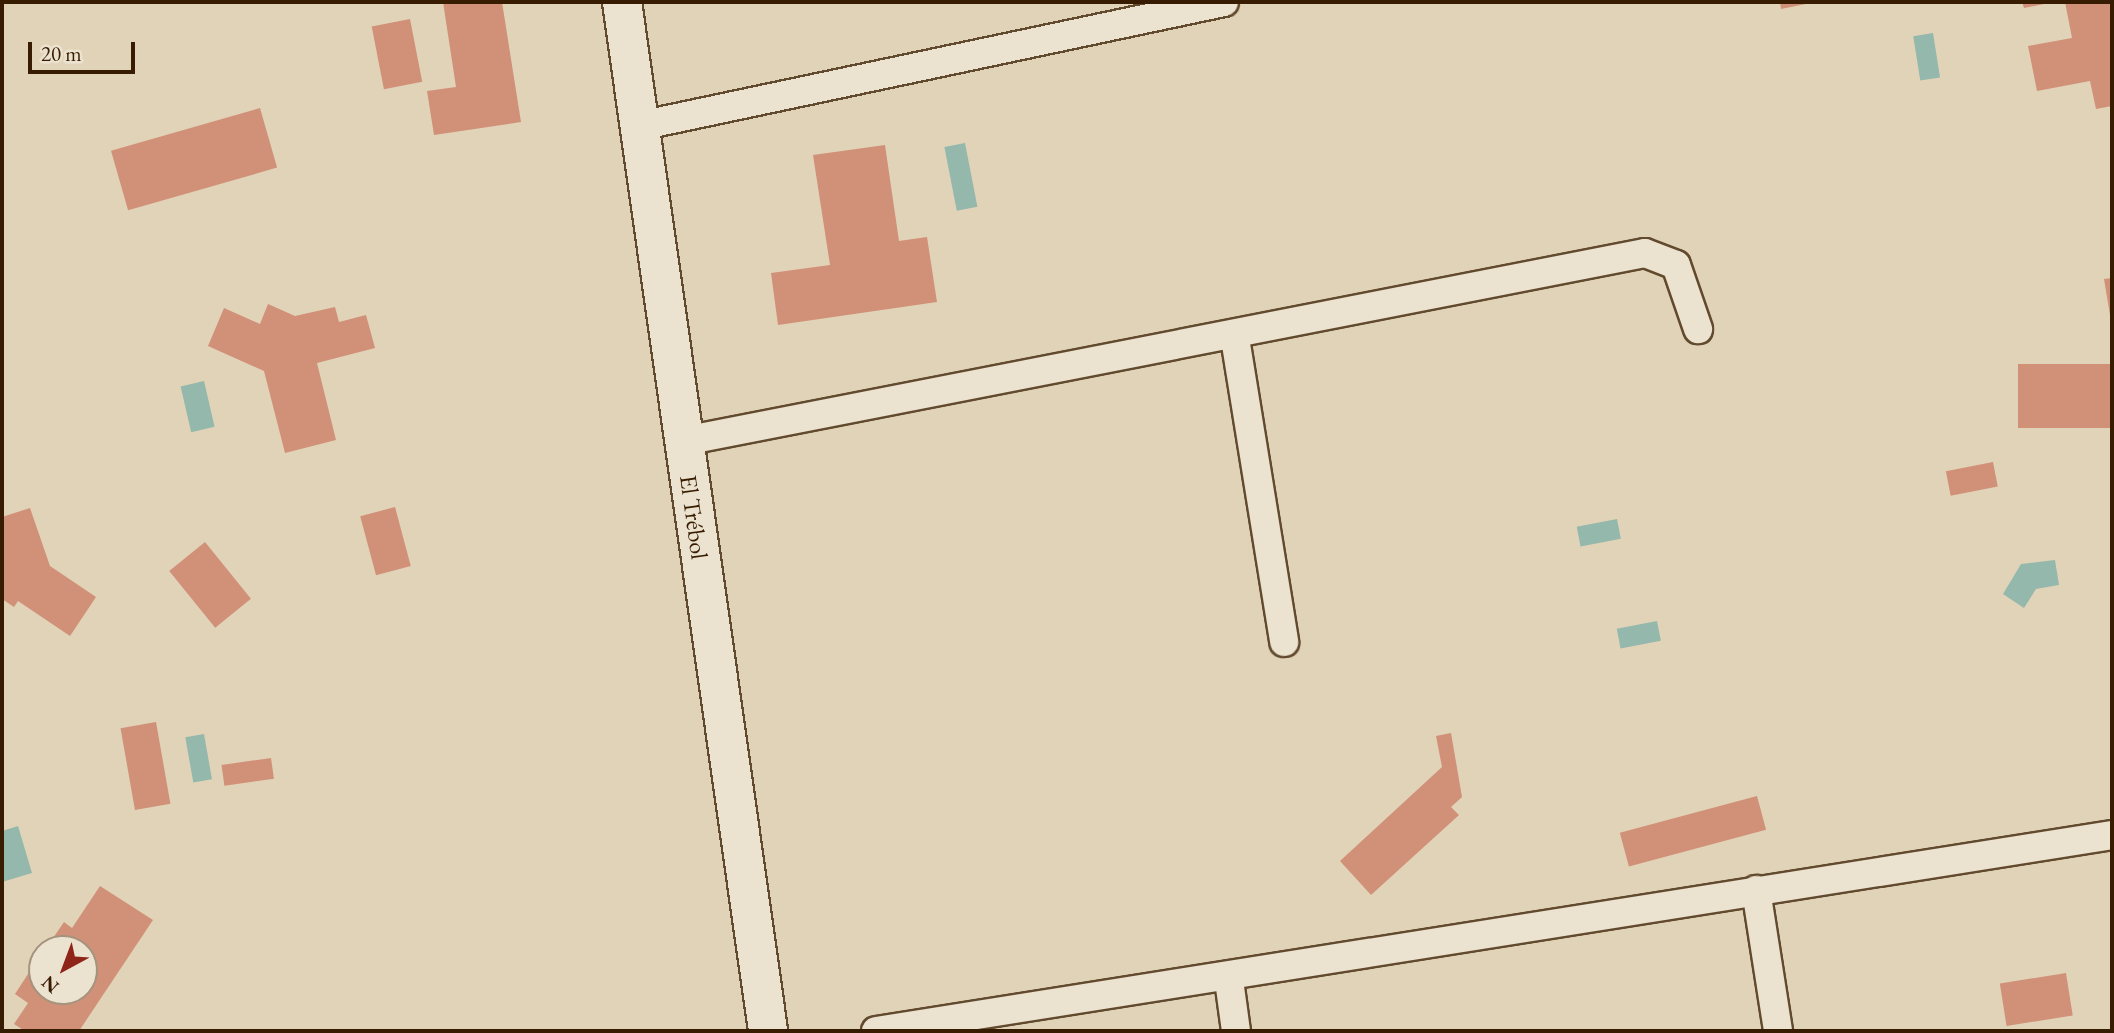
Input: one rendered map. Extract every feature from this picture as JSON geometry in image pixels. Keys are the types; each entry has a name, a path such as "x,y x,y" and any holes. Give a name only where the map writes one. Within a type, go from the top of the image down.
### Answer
{"main road":[{"name":"El Trébol","path":"622,2 768,1031"}],"street":[{"path":"639,126 1224,2"},
{"path":"684,441 1235,338 1645,253 1676,265 1698,329"},
{"path":"1235,338 1284,642"},
{"path":"876,1031 1229,980 1756,890 2112,835"},
{"path":"1756,890 1778,1031"},
{"path":"1229,980 1236,1031"}],"water":[{"path":"1933,33 1940,77 1920,81 1913,36"},
{"path":"965,143 977,207 957,211 944,147"},
{"path":"204,381 215,427 191,432 181,386"},
{"path":"1617,519 1621,539 1581,546 1577,527"},
{"path":"2055,560 2059,585 2036,589 2024,608 2003,594 2021,564"},
{"path":"1657,621 1661,641 1621,648 1617,629"},
{"path":"204,734 212,779 193,783 185,737"},
{"path":"18,826 32,873 2,882 2,831"}],"building":[{"path":"443,2 502,2 521,122 434,135 427,91 456,87"},
{"path":"1780,2 1810,2 1811,3 1781,9"},
{"path":"2022,2 2049,2 2049,3 2024,8"},
{"path":"2065,2 2112,2 2112,106 2096,109 2090,81 2037,91 2028,46 2072,38"},
{"path":"410,19 422,82 384,89 372,26"},
{"path":"260,108 277,168 128,210 111,151"},
{"path":"885,145 899,241 927,237 937,302 778,325 771,273 830,265 813,155"},
{"path":"2112,278 2112,321 2111,321 2104,279"},
{"path":"268,304 295,316 335,307 339,322 366,315 375,348 317,363 336,440 285,453 264,371 208,346 224,308 260,324"},
{"path":"2018,364 2112,364 2112,428 2018,428"},
{"path":"1993,462 1998,487 1951,496 1946,471"},
{"path":"395,507 411,566 376,575 360,516"},
{"path":"30,508 50,566 96,597 70,636 18,601 14,607 2,599 2,517"},
{"path":"205,542 251,599 215,628 169,571"},
{"path":"156,722 170,804 135,810 121,728"},
{"path":"1451,733 1462,797 1451,807 1459,815 1371,895 1340,861 1442,767 1436,736"},
{"path":"271,758 274,779 224,786 221,765"},
{"path":"1757,796 1766,830 1629,867 1620,833"},
{"path":"100,886 153,920 98,1002 98,935 55,935 64,922 72,928"},
{"path":"2066,973 2073,1015 2007,1026 2000,983"},
{"path":"28,974 28,1003 15,994"},
{"path":"28,1003 96,1005 79,1031 25,1031 14,1024"}]}
